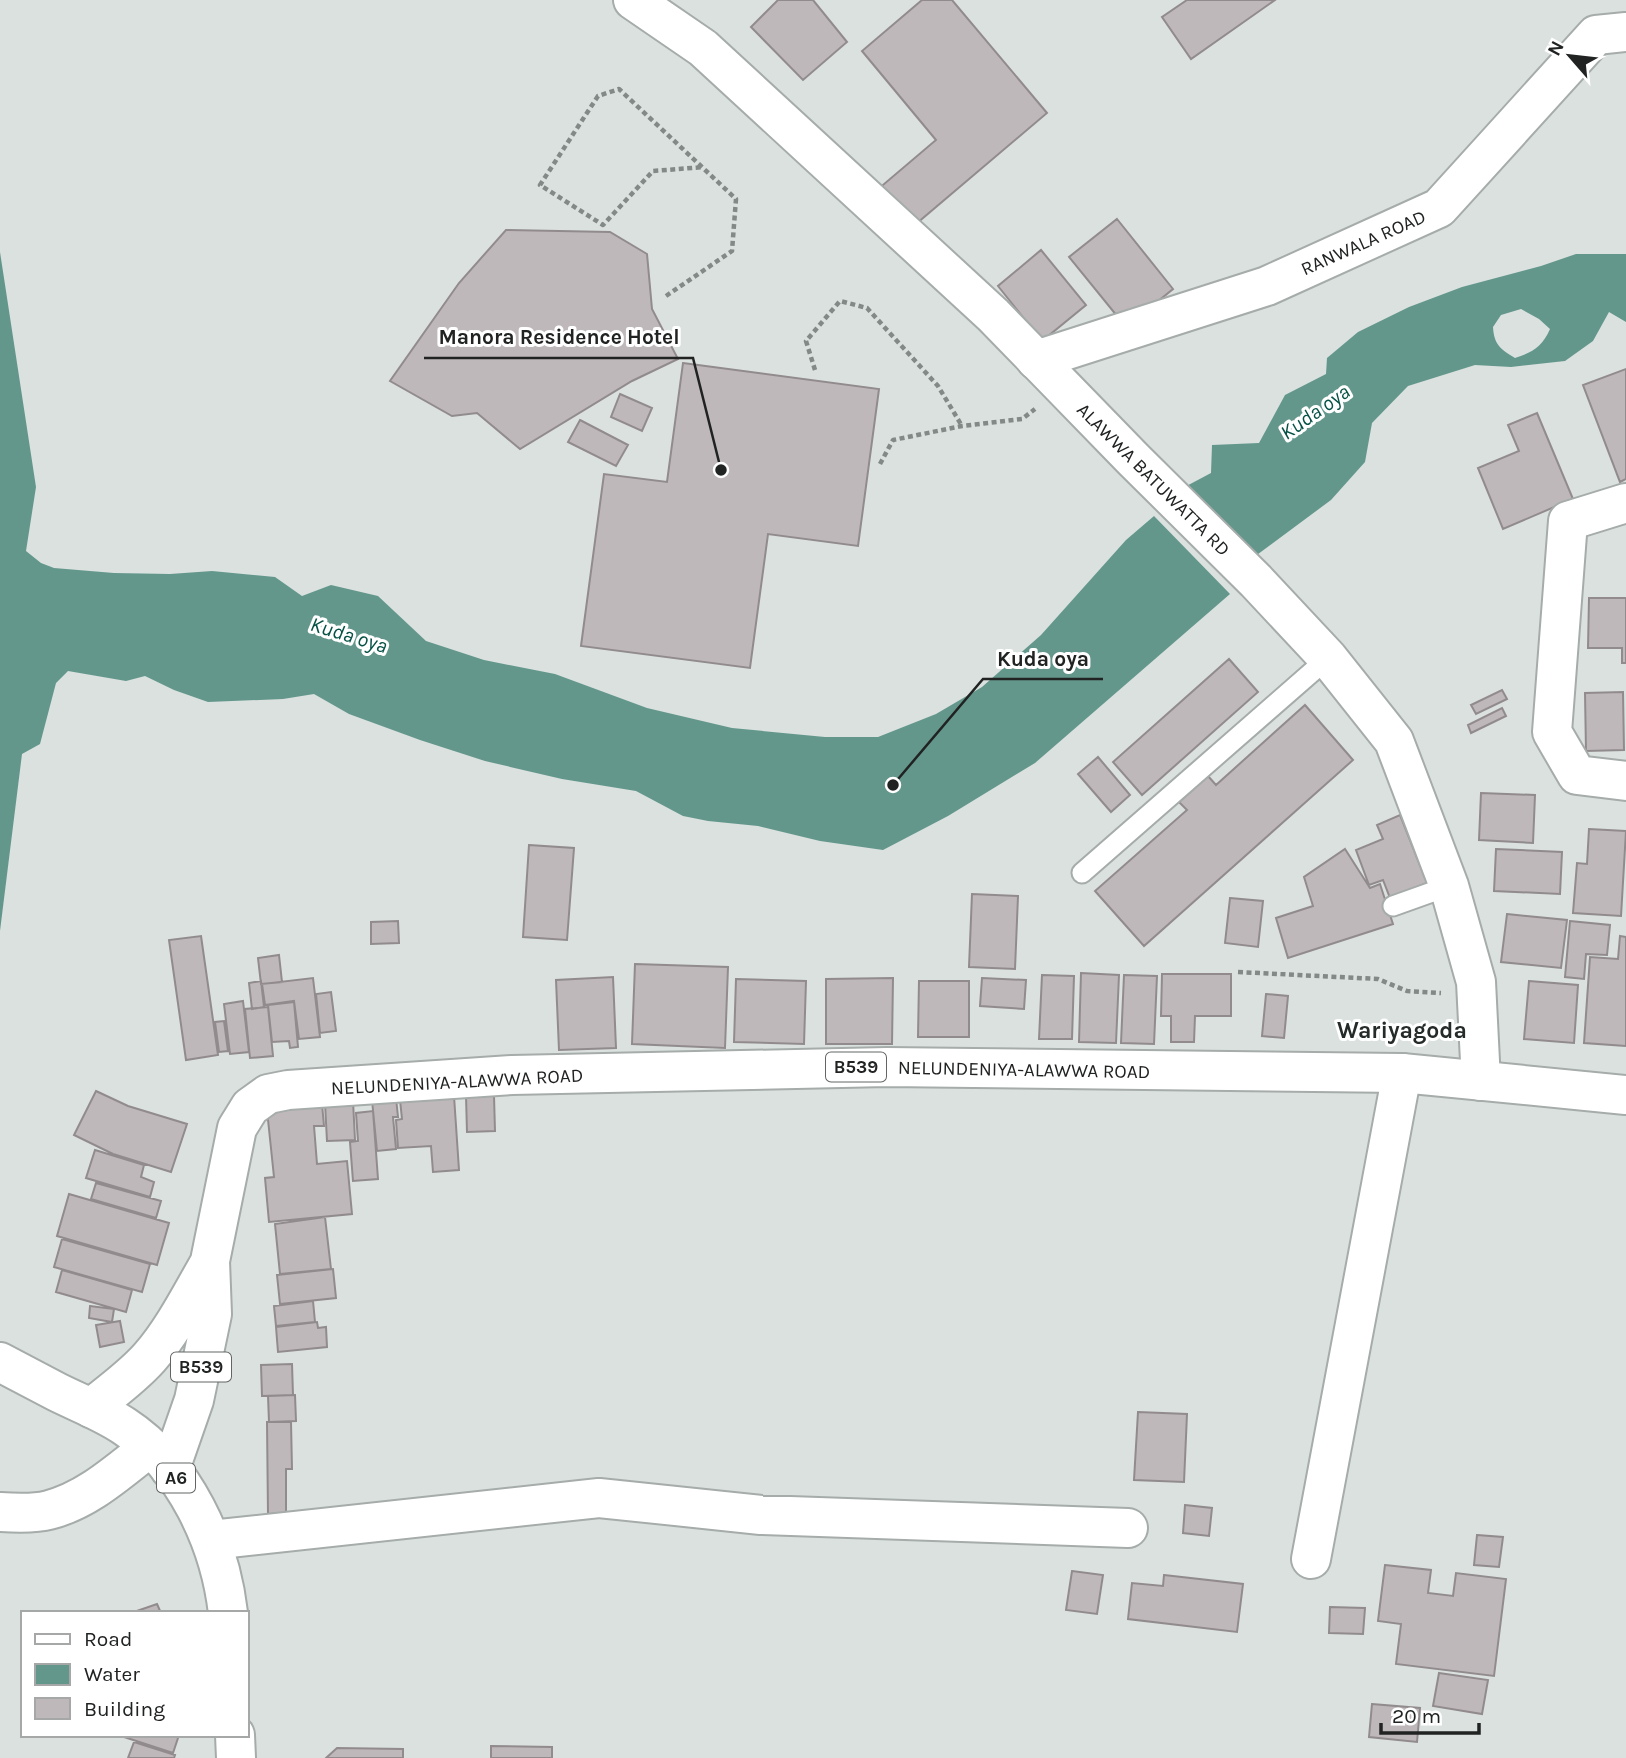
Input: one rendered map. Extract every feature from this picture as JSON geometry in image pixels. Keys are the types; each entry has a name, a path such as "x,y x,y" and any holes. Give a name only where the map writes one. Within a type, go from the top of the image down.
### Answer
{"main road":[{"name":"ALAWWA BATUWATTA RD","path":"633,0 703,48 993,315 1256,581 1328,658 1394,741 1449,886 1476,982 1481,1080"},
{"name":"RANWALA ROAD","path":"1036,360 1267,286 1439,208 1596,35 1626,32"},
{"path":"1626,503 1568,521 1552,732 1577,775 1626,781"},
{"name":"NELUNDENIYA-ALAWWA ROAD","path":"160,1458 194,1400 212,1314 210,1261 237,1128 250,1107 268,1094 288,1090 512,1076 873,1067 1402,1073 1626,1095"},
{"path":"1311,1559 1402,1073"},
{"name":"NELUNDENIYA-ALAWWA ROAD","path":"75,1400 122,1384 150,1357 177,1318 210,1261"},
{"name":"A6","path":"0,1362 124,1426 160,1458 191,1500 211,1540 222,1574 228,1611"},
{"path":"5,1512 47,1511 76,1500 107,1480 160,1458"},
{"path":"211,1540 599,1498 761,1515 1128,1528"},
{"path":"235,1737 236,1758"}],"lane":[{"path":"1082,873 1328,658"},
{"path":"1393,906 1449,886"}],"path":[{"path":"666,296 732,251 736,199 704,167 619,89 598,96 540,185 603,225 653,171 704,167"},
{"path":"814,370 806,341 840,300 867,307 938,386 962,426"},
{"path":"880,464 893,440 962,426 1022,419 1063,388"},
{"path":"1238,972 1378,979 1408,991 1477,996"}],"water":[{"path":"0,252 36,487 26,551 41,563 54,568 114,573 170,574 212,571 275,577 302,596 331,585 378,596 426,641 484,660 555,674 647,708 732,728 825,737 878,737 936,714 982,687 1041,635 1126,540 1154,516 1230,594 1035,763 948,816 883,850 820,841 758,826 683,816 636,791 562,779 485,761 420,740 349,714 314,694 283,699 208,702 145,676 126,681 68,671 56,683 40,744 22,754 0,931"},
{"path":"1576,254 1626,254 1626,322 1609,312 1593,341 1565,361 1511,367 1475,365 1408,386 1372,423 1365,462 1331,500 1250,560 1179,490 1211,473 1212,445 1259,443 1285,395 1326,374 1327,358 1358,332 1409,307 1462,287","holes":["1521,309 1550,329 1540,345 1532,351 1515,358 1496,342 1493,327 1501,315"]}],"building":[{"path":"778,0 813,0 847,42 803,80 751,27"},
{"path":"922,0 952,0 1047,113 910,229 877,190 936,140 862,51"},
{"path":"1187,0 1275,0 1191,59 1162,17"},
{"path":"1117,219 1173,289 1126,327 1069,257"},
{"path":"506,230 610,232 647,254 652,309 678,359 632,381 520,449 477,413 452,416 390,381 459,283"},
{"path":"1041,250 1086,305 1042,341 998,286"},
{"path":"683,363 879,389 858,546 768,534 750,668 581,646 604,474 667,482"},
{"path":"1626,369 1626,479 1620,482 1583,385"},
{"path":"620,394 652,408 642,431 611,417"},
{"path":"1537,413 1573,499 1503,529 1478,468 1519,451 1508,425"},
{"path":"580,420 628,445 616,466 568,442"},
{"path":"1589,598 1626,598 1626,663 1622,663 1622,648 1588,648"},
{"path":"1229,659 1258,692 1142,795 1113,762"},
{"path":"1502,690 1507,699 1476,714 1471,705"},
{"path":"1623,692 1624,750 1586,751 1585,693"},
{"path":"1305,705 1353,760 1144,946 1095,891 1187,810 1179,802 1208,776 1216,785"},
{"path":"1502,708 1506,716 1471,733 1468,725"},
{"path":"1098,757 1130,795 1111,812 1078,774"},
{"path":"1481,793 1535,795 1533,843 1479,840"},
{"path":"1400,815 1427,883 1390,898 1383,880 1369,885 1356,850 1383,839 1377,825"},
{"path":"1589,829 1626,831 1621,916 1573,913 1577,863 1587,864"},
{"path":"529,845 574,848 567,940 523,937"},
{"path":"1345,849 1370,888 1380,884 1393,924 1288,958 1276,918 1313,906 1304,877"},
{"path":"1496,849 1562,852 1560,894 1494,891"},
{"path":"972,894 1018,896 1015,969 969,967"},
{"path":"1230,898 1263,901 1258,947 1225,943"},
{"path":"1507,914 1567,920 1561,968 1501,962"},
{"path":"398,921 399,943 371,944 371,922"},
{"path":"1570,921 1610,925 1607,955 1586,954 1584,979 1565,977"},
{"path":"201,936 218,1055 186,1060 169,940"},
{"path":"1620,936 1626,937 1626,1046 1584,1043 1590,957 1618,959"},
{"path":"279,955 282,982 261,984 258,958"},
{"path":"635,964 728,967 725,1048 632,1044"},
{"path":"1081,973 1119,975 1116,1043 1079,1042"},
{"path":"1162,974 1231,974 1231,1016 1195,1016 1194,1042 1171,1042 1171,1016 1161,1016"},
{"path":"1042,975 1074,976 1072,1039 1039,1039"},
{"path":"1124,975 1157,976 1154,1044 1121,1043"},
{"path":"613,977 616,1048 559,1050 556,980"},
{"path":"313,978 320,1037 299,1039 294,1001 265,1005 262,984"},
{"path":"893,978 892,1044 826,1044 826,979"},
{"path":"982,978 1026,980 1024,1009 980,1006"},
{"path":"736,979 806,981 804,1044 734,1042"},
{"path":"261,981 264,1007 252,1009 249,983"},
{"path":"919,981 969,981 969,1037 918,1037"},
{"path":"1529,981 1578,985 1574,1043 1524,1039"},
{"path":"331,992 336,1031 320,1033 316,994"},
{"path":"1266,994 1288,996 1284,1038 1262,1036"},
{"path":"243,1001 249,1052 230,1054 224,1004"},
{"path":"294,1002 298,1047 290,1048 289,1041 272,1042 268,1005"},
{"path":"268,1007 273,1056 250,1058 245,1009"},
{"path":"224,1021 228,1051 219,1052 215,1022"},
{"path":"96,1091 128,1106 187,1124 171,1172 113,1154 74,1135"},
{"path":"454,1096 459,1170 433,1172 431,1146 398,1148 396,1120 402,1119 400,1100"},
{"path":"466,1096 494,1096 495,1131 467,1132"},
{"path":"396,1098 398,1117 393,1117 396,1149 377,1151 372,1100"},
{"path":"353,1101 355,1140 327,1141 325,1103"},
{"path":"322,1104 324,1126 314,1126 317,1164 347,1161 352,1214 269,1222 265,1178 274,1177 267,1110"},
{"path":"373,1111 378,1179 353,1181 350,1142 358,1141 356,1113"},
{"path":"95,1150 144,1165 141,1177 154,1182 150,1197 86,1178"},
{"path":"96,1183 161,1201 156,1218 91,1199"},
{"path":"69,1194 169,1223 157,1265 57,1236"},
{"path":"325,1217 331,1269 280,1274 275,1224"},
{"path":"62,1239 150,1264 142,1292 54,1267"},
{"path":"333,1269 336,1298 280,1304 277,1275"},
{"path":"62,1270 132,1290 126,1312 56,1292"},
{"path":"313,1301 315,1322 276,1326 274,1306"},
{"path":"90,1306 114,1309 112,1322 89,1318"},
{"path":"120,1321 124,1342 100,1347 96,1325"},
{"path":"317,1322 318,1328 326,1327 327,1347 278,1352 276,1327"},
{"path":"292,1364 293,1395 262,1396 261,1365"},
{"path":"295,1395 296,1421 269,1422 268,1396"},
{"path":"1138,1412 1187,1414 1184,1482 1134,1480"},
{"path":"267,1422 291,1422 292,1469 286,1469 286,1513 268,1514"},
{"path":"1185,1505 1212,1508 1209,1536 1183,1533"},
{"path":"1477,1535 1503,1537 1499,1567 1474,1565"},
{"path":"1385,1565 1431,1570 1428,1593 1453,1596 1456,1573 1506,1579 1494,1676 1396,1664 1401,1624 1378,1621"},
{"path":"1072,1571 1103,1575 1097,1614 1066,1610"},
{"path":"1164,1575 1243,1584 1237,1632 1128,1619 1132,1583 1163,1586"},
{"path":"157,1604 160,1611 137,1611"},
{"path":"1330,1607 1365,1608 1363,1634 1329,1633"},
{"path":"1439,1673 1488,1680 1482,1714 1433,1706"},
{"path":"1372,1704 1420,1708 1417,1742 1369,1737"},
{"path":"124,1737 178,1737 173,1753"},
{"path":"134,1742 175,1755 174,1758 128,1758"},
{"path":"491,1746 552,1747 552,1758 491,1758"},
{"path":"337,1748 403,1749 403,1758 326,1758"}],"place":[{"name":"Manora Residence Hotel","path":"721,470"},
{"name":"Kuda oya","path":"893,785"}],"district":[{"name":"Wariyagoda","path":"1402,1030"}]}
